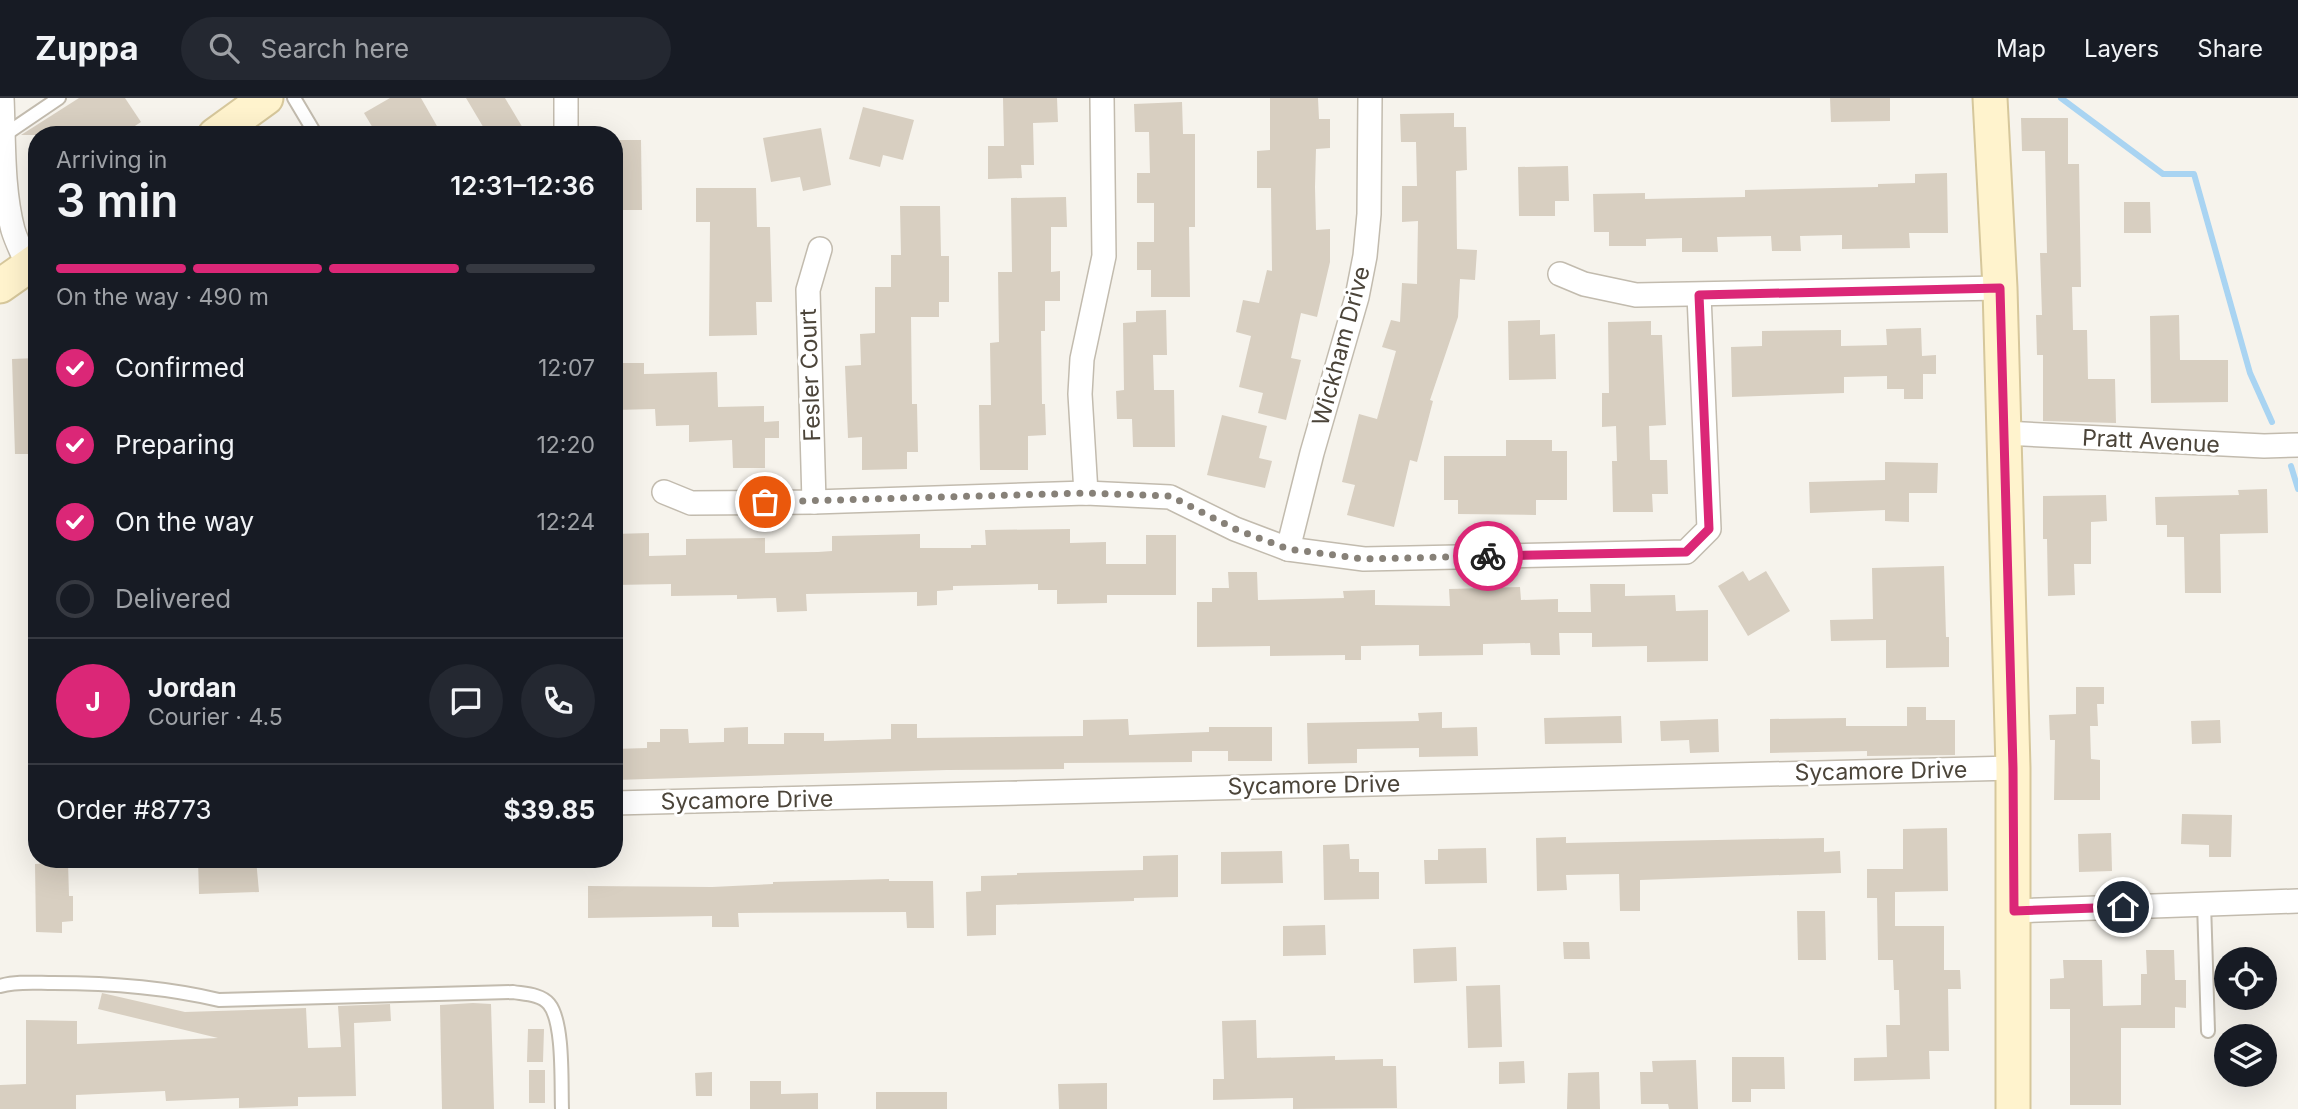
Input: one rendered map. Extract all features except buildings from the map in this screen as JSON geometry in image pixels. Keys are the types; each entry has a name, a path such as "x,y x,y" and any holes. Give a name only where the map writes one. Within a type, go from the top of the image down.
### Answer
{"street":[{"path":"2,98 2,144 10,217 14,234 28,257"},
{"path":"227,126 266,98"},
{"path":"566,98 566,126"},
{"path":"1086,493 1080,394 1082,359 1104,256 1102,98"},
{"name":"Wickham Drive","path":"1288,549 1312,453 1357,297 1365,256 1369,214 1370,98"},
{"path":"1990,98 2000,288 2013,768 2012,1109"},
{"name":"Fesler Court","path":"814,502 808,290 820,249"},
{"path":"0,286 28,266"},
{"path":"1560,274 1584,284 1636,296 2000,288"},
{"path":"664,492 691,503 814,502 1086,493 1170,496 1235,529 1288,549 1364,559 1686,552 1709,529 1699,295"},
{"name":"Pratt Avenue","path":"2004,433 2264,446 2298,445"},
{"name":"Sycamore Drive","path":"623,803 2013,768"},
{"path":"2014,911 2298,901"}],"lane":[{"path":"2,144 59,98"},
{"path":"294,98 311,126"},
{"path":"2204,903 2208,1031"},
{"path":"0,986 31,983 105,983 178,991 219,1000 513,992 535,996 549,1003 558,1022 562,1109"}],"waterway":[{"path":"2061,98 2163,174 2194,174 2250,373 2272,422"},
{"path":"2291,466 2298,489"}],"way so far":[{"path":"765,502 1086,493 1170,496 1235,529 1288,549 1364,559 1488,556"}],"route":[{"path":"1488,556 1686,552 1709,529 1699,295 2000,288 2013,768 2014,911 2123,907"}]}
